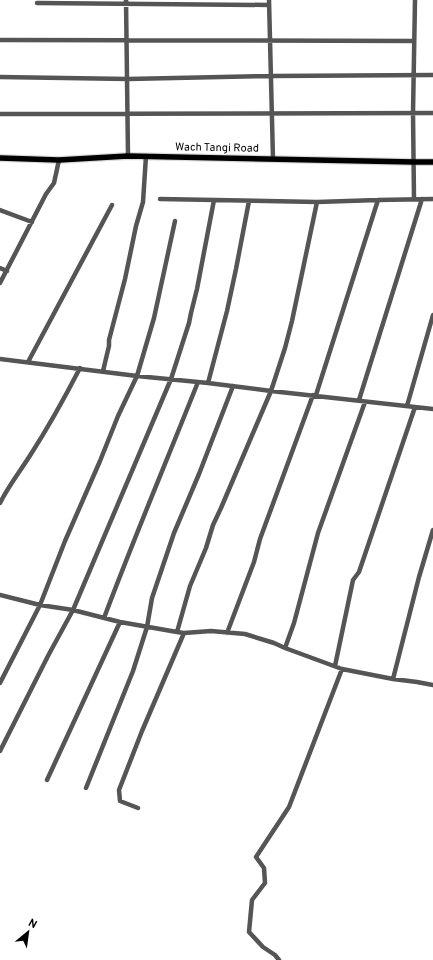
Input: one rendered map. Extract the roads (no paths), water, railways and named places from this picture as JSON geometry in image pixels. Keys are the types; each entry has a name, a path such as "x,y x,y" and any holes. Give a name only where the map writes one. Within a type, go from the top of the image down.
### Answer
{"main road":[{"name":"Wach Tangi Road","path":"0,158 59,160 146,156 433,162"}],"street":[{"path":"414,199 413,113 415,0"},
{"path":"126,2 128,156"},
{"path":"37,3 269,2 273,159"},
{"path":"0,40 414,41"},
{"path":"0,78 128,80 271,76 433,75"},
{"path":"0,114 433,113"},
{"path":"103,371 110,346 109,340 143,202 146,156"},
{"path":"0,283 46,194 54,183 59,160"},
{"path":"160,199 317,202 433,199"},
{"path":"285,648 294,623 318,533 362,401 422,199"},
{"path":"0,751 73,610 171,379 189,323 214,200"},
{"path":"228,633 254,562 260,539 314,395 378,200"},
{"path":"208,383 227,311 249,201"},
{"path":"177,632 190,586 206,548 213,525 271,391 285,348 317,202"},
{"path":"28,362 112,205"},
{"path":"0,210 32,222"},
{"path":"0,683 40,605 65,541 118,416 137,376 154,318 175,220"},
{"path":"0,268 7,271"},
{"path":"407,406 433,315"},
{"path":"0,359 433,409"},
{"path":"0,503 60,406 80,368"},
{"path":"104,618 198,382"},
{"path":"86,788 133,671 147,627 152,598 174,532 199,474 233,386"},
{"path":"335,666 353,580 359,572 415,407"},
{"path":"393,680 419,576 433,530"},
{"path":"0,595 40,605 73,610 120,622 177,632 184,633 211,631 245,634 274,643 342,669 393,680 433,685"},
{"path":"47,780 120,622"},
{"path":"138,808 120,801 118,790 184,633"},
{"path":"279,960 275,955 263,947 249,932 252,900 265,883 264,868 256,857 289,807 342,669"}]}
